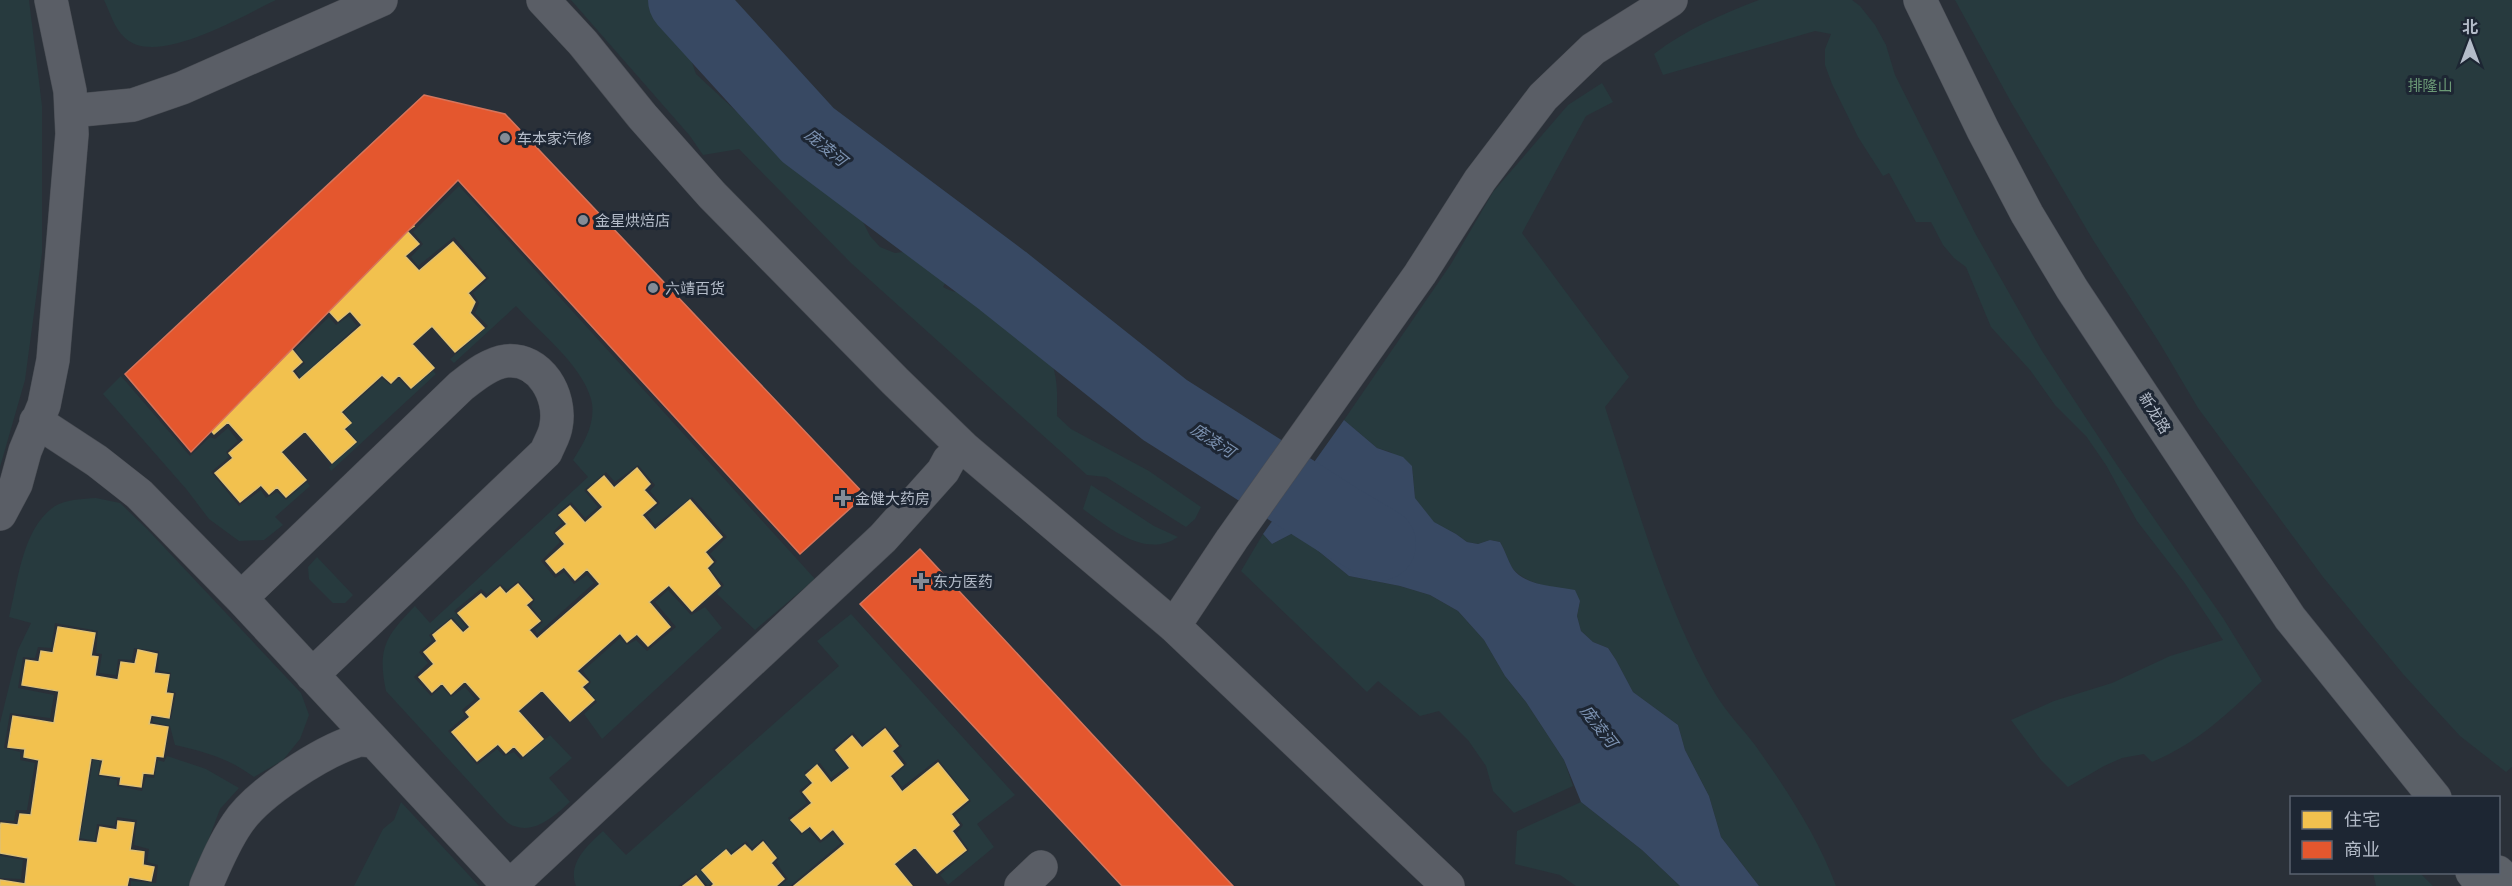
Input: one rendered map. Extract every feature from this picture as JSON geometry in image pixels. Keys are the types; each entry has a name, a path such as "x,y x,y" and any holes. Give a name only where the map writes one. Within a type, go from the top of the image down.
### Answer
{"main road":[{"name":"新龙路","path":"1901,0 2010,221 2269,627 2405,796"},
{"name":"新龙路","path":"1920,0 2027,214 2072,289 2290,618 2433,796"},
{"path":"2500,873 2511,886"},
{"path":"2473,874 2483,886"}],"street":[{"path":"0,514 16,484 36,421 44,405 53,360 72,134 70,91 51,0"},
{"path":"71,111 133,105 182,88 381,0"},
{"path":"543,0 583,43 703,186 964,448 1174,626 1448,886"},
{"path":"1174,626 1232,539 1420,274 1480,180 1543,97 1593,49 1671,0"},
{"path":"241,598 461,386 487,367 506,361 525,363 545,377 555,399 557,425 546,452 312,675"},
{"path":"36,421 97,461 139,494 241,598 509,886 883,538 943,471 950,460"},
{"path":"206,886 237,823 263,798 295,771 333,750 358,740 374,741"}],"green space":[{"path":"0,0 29,0 42,106 42,253 25,380 0,467"},
{"path":"104,0 276,0 200,36 156,47 138,45 124,37 115,25"},
{"path":"571,0 656,0 680,29 696,74 738,113 777,143 798,172 855,206 870,236 880,247 895,253 925,249 941,255 948,266 948,278 943,287 961,293 987,295 1007,307 1036,337 1050,360 1056,381 1057,416 1071,429 1149,471 1201,507 1195,519 1186,527 1106,477 1087,475 851,263 739,149 703,155 690,136"},
{"path":"1759,0 1852,0 1860,6 1875,25 1886,45 1895,75 1975,233 2042,351 2117,465 2223,618 2262,681 2211,727 2184,746 2152,762 2144,754 2122,758 2068,787 2041,760 2011,720 2054,701 2112,683 2170,656 2223,640 2184,582 2137,521 2106,465 2086,436 2055,405 2030,370 1991,327 1966,267 1943,245 1931,222 1916,222 1889,173 1883,176 1858,137 1825,65 1825,49 1831,34 1815,31 1663,75 1654,54 1678,37 1704,23"},
{"name":"排隆山","path":"1955,0 2512,0 2512,767 2506,772 2460,736 2403,674 2323,577 2198,408 2159,342 2093,240 2011,102"},
{"path":"1602,83 1613,102 1586,116 1522,233 1629,377 1605,407 1666,591 1681,627 1716,695 1755,745 1789,796 1820,849 1836,886 1759,886 1721,837 1709,796 1685,750 1678,725 1633,692 1608,648 1593,642 1581,631 1577,616 1580,601 1563,588 1536,583 1518,574 1511,566 1500,542 1490,540 1478,544 1467,542 1433,522 1415,498 1412,466 1390,452 1377,448 1344,420 1451,264 1493,192 1568,105"},
{"path":"459,186 815,579 755,630 717,594 724,585 710,569 717,561 710,554 727,537 692,497 655,525 647,515 660,503 650,491 655,485 638,465 615,482 606,472 584,490 598,507 585,518 571,502 556,514 562,523 553,532 560,542 541,561 555,578 564,572 574,584 587,575 594,583 537,634 535,630 543,622 531,606 535,599 518,581 507,590 500,584 487,594 481,589 454,611 466,627 463,630 452,617 429,635 432,641 419,652 428,663 414,677 431,696 442,687 451,697 465,687 475,699 462,710 465,716 448,731 477,765 497,749 504,756 514,752 521,760 550,735 572,758 549,778 570,802 545,822 522,828 514,826 501,817 386,691 383,676 386,644 397,626 415,606 430,623 588,477 573,460 591,423 591,399 586,386 569,361 516,306 454,363 450,359 488,326 475,313 479,303 473,293 489,278 454,237 418,266 411,257 423,244 413,232"},
{"path":"349,316 357,326 300,378 296,371 305,363 295,350 329,317 336,325"},
{"path":"433,371 436,374 331,471 329,467 358,442 347,429 352,423 344,412 382,378 390,385 399,379 410,390"},
{"path":"121,376 190,456 210,437 215,439 228,428 238,441 226,452 229,457 211,472 239,506 261,490 266,498 277,492 286,500 307,482 310,486 275,517 283,525 264,540 239,541 209,519 187,490 103,394"},
{"path":"1091,485 1154,526 1178,537 1166,543 1153,545 1141,543 1116,532 1083,509"},
{"path":"96,498 120,503 147,529 301,693 309,715 300,739 283,760 254,777 216,756 175,745 170,726 153,722 153,718 171,719 176,693 169,690 171,673 158,670 159,651 134,648 132,660 118,659 116,675 99,673 102,654 96,653 98,631 55,623 51,648 38,647 35,658 23,657 18,688 54,695 50,718 10,713 4,748 20,752 20,760 35,763 27,810 16,810 14,821 0,820 0,723 18,650 31,623 9,617 23,557 35,528 55,506 70,501"},
{"path":"1295,532 1349,576 1400,586 1430,595 1458,611 1484,640 1505,676 1526,702 1564,760 1573,786 1514,813 1493,791 1486,766 1468,740 1439,711 1420,716 1378,681 1367,692 1241,571 1263,534 1272,544"},
{"path":"317,557 353,595 345,603 333,603 309,579 308,567"},
{"path":"668,590 691,615 705,607 722,628 602,739 584,714 597,702 587,688 591,682 583,671 620,638 627,645 636,640 647,651 676,627 655,602"},
{"path":"851,614 1015,795 977,824 994,847 948,885 940,875 969,850 957,833 963,825 955,815 971,801 938,759 902,787 894,776 907,764 897,751 902,746 885,726 863,744 853,732 832,749 846,767 831,778 820,763 804,772 809,783 799,791 807,803 788,818 801,835 808,830 820,843 833,834 841,843 790,886 780,886 788,879 776,862 779,859 763,839 752,848 746,841 732,852 727,848 700,869 711,883 708,886 696,873 678,886 576,886 574,870 580,855 603,831 626,855 839,666 817,641"},
{"path":"167,756 206,769 239,788 220,809 191,886 131,886 131,881 156,883 158,865 147,862 149,849 134,845 137,820 117,817 114,826 97,824 95,841 80,838 93,760 100,761 98,776 117,780 117,786 142,791 146,777 154,778 158,760 164,762"},
{"path":"401,802 479,886 354,886 383,829 394,820"},
{"path":"1581,802 1642,850 1680,886 1576,886 1560,875 1515,864 1517,831"},
{"path":"0,856 23,860 21,879 0,878"},
{"path":"2373,874 2421,874 2433,886 2376,886"}],"water":[{"path":"1344,420 1377,448 1403,457 1412,466 1415,498 1434,522 1467,542 1478,544 1490,540 1500,542 1513,569 1526,579 1542,585 1575,590 1580,601 1577,616 1581,631 1593,642 1608,648 1633,692 1678,725 1685,750 1709,796 1721,837 1759,886 1680,886 1642,850 1581,802 1564,760 1526,702 1505,676 1484,640 1458,611 1430,595 1400,586 1349,576 1295,532 1272,544 1263,534"}],"building: 住宅":[{"path":"399,209 414,226 407,231 419,244 405,256 419,271 453,242 485,278 468,293 475,302 470,313 484,328 455,352 432,326 412,344 434,368 411,388 399,375 391,383 382,375 341,412 351,423 344,429 356,442 332,463 305,431 281,452 306,480 286,497 277,487 269,494 261,485 240,502 215,473 233,458 229,453 244,440 228,422 214,434 205,424 194,433 182,418 197,405 187,394 200,382 196,377 214,361 226,375 233,369 221,355 244,335 249,340 263,328 269,336 281,326 294,341 289,346 302,362 292,371 299,380 362,325 350,311 338,321 326,308 319,314 309,303 329,285 319,274 329,265 322,257 332,247 347,264 366,249 351,231 367,217 377,229"},
{"path":"637,468 650,484 644,490 656,503 642,515 655,530 690,500 722,537 705,552 713,562 707,568 720,586 692,611 669,585 649,602 670,627 648,646 637,634 627,642 620,633 577,671 588,682 582,687 594,700 570,721 542,690 518,711 543,739 523,756 514,746 506,753 498,744 477,761 452,732 470,717 466,712 481,699 465,681 451,694 442,683 432,692 419,677 434,664 424,652 437,641 433,635 451,620 463,633 470,627 458,613 481,594 486,599 500,587 506,594 518,584 532,600 526,605 540,621 529,630 537,639 600,584 587,569 575,580 564,567 556,573 546,561 565,544 556,533 567,524 559,515 570,506 585,523 603,507 588,490 604,476 614,488"},
{"path":"58,627 95,633 91,656 98,657 95,676 118,680 121,662 135,664 138,650 157,654 154,673 169,675 166,693 173,694 169,718 151,715 149,724 168,727 163,757 156,756 153,774 143,773 141,787 120,784 121,777 100,774 103,760 91,758 78,841 97,843 100,827 117,830 118,821 134,823 130,850 144,852 143,865 154,867 151,881 129,877 127,886 0,886 0,880 25,884 28,858 0,853 0,829 1,823 18,825 20,814 31,815 39,760 24,757 25,749 8,747 13,716 54,723 59,691 22,685 26,660 39,662 41,651 53,653"},
{"path":"885,729 898,746 892,751 903,765 890,776 902,792 938,763 968,800 951,814 959,825 952,831 966,850 937,873 915,847 894,864 912,886 794,886 845,844 833,829 821,839 810,826 802,832 791,820 812,803 803,792 813,783 806,775 817,765 831,783 850,768 836,750 852,736 862,748"},
{"path":"763,842 776,858 771,863 784,879 776,886 712,886 714,884 702,870 726,850 731,856 745,845 752,852"},
{"path":"696,876 704,886 683,886"}],"building: 商业":[{"path":"424,95 505,114 865,495 800,554 458,180 191,452 125,374"},
{"path":"920,549 1233,886 1122,886 860,604"}],"waterway":[{"name":"庞凌河","path":"685,0 808,135 1003,281 1165,410 1379,544"}],"place":[{"name":"车本家汽修","path":"505,138"},
{"name":"金星烘焙店","path":"583,220"},
{"name":"六靖百货","path":"653,288"},
{"name":"金健大药房","path":"843,498"},
{"name":"东方医药","path":"921,581"}]}
